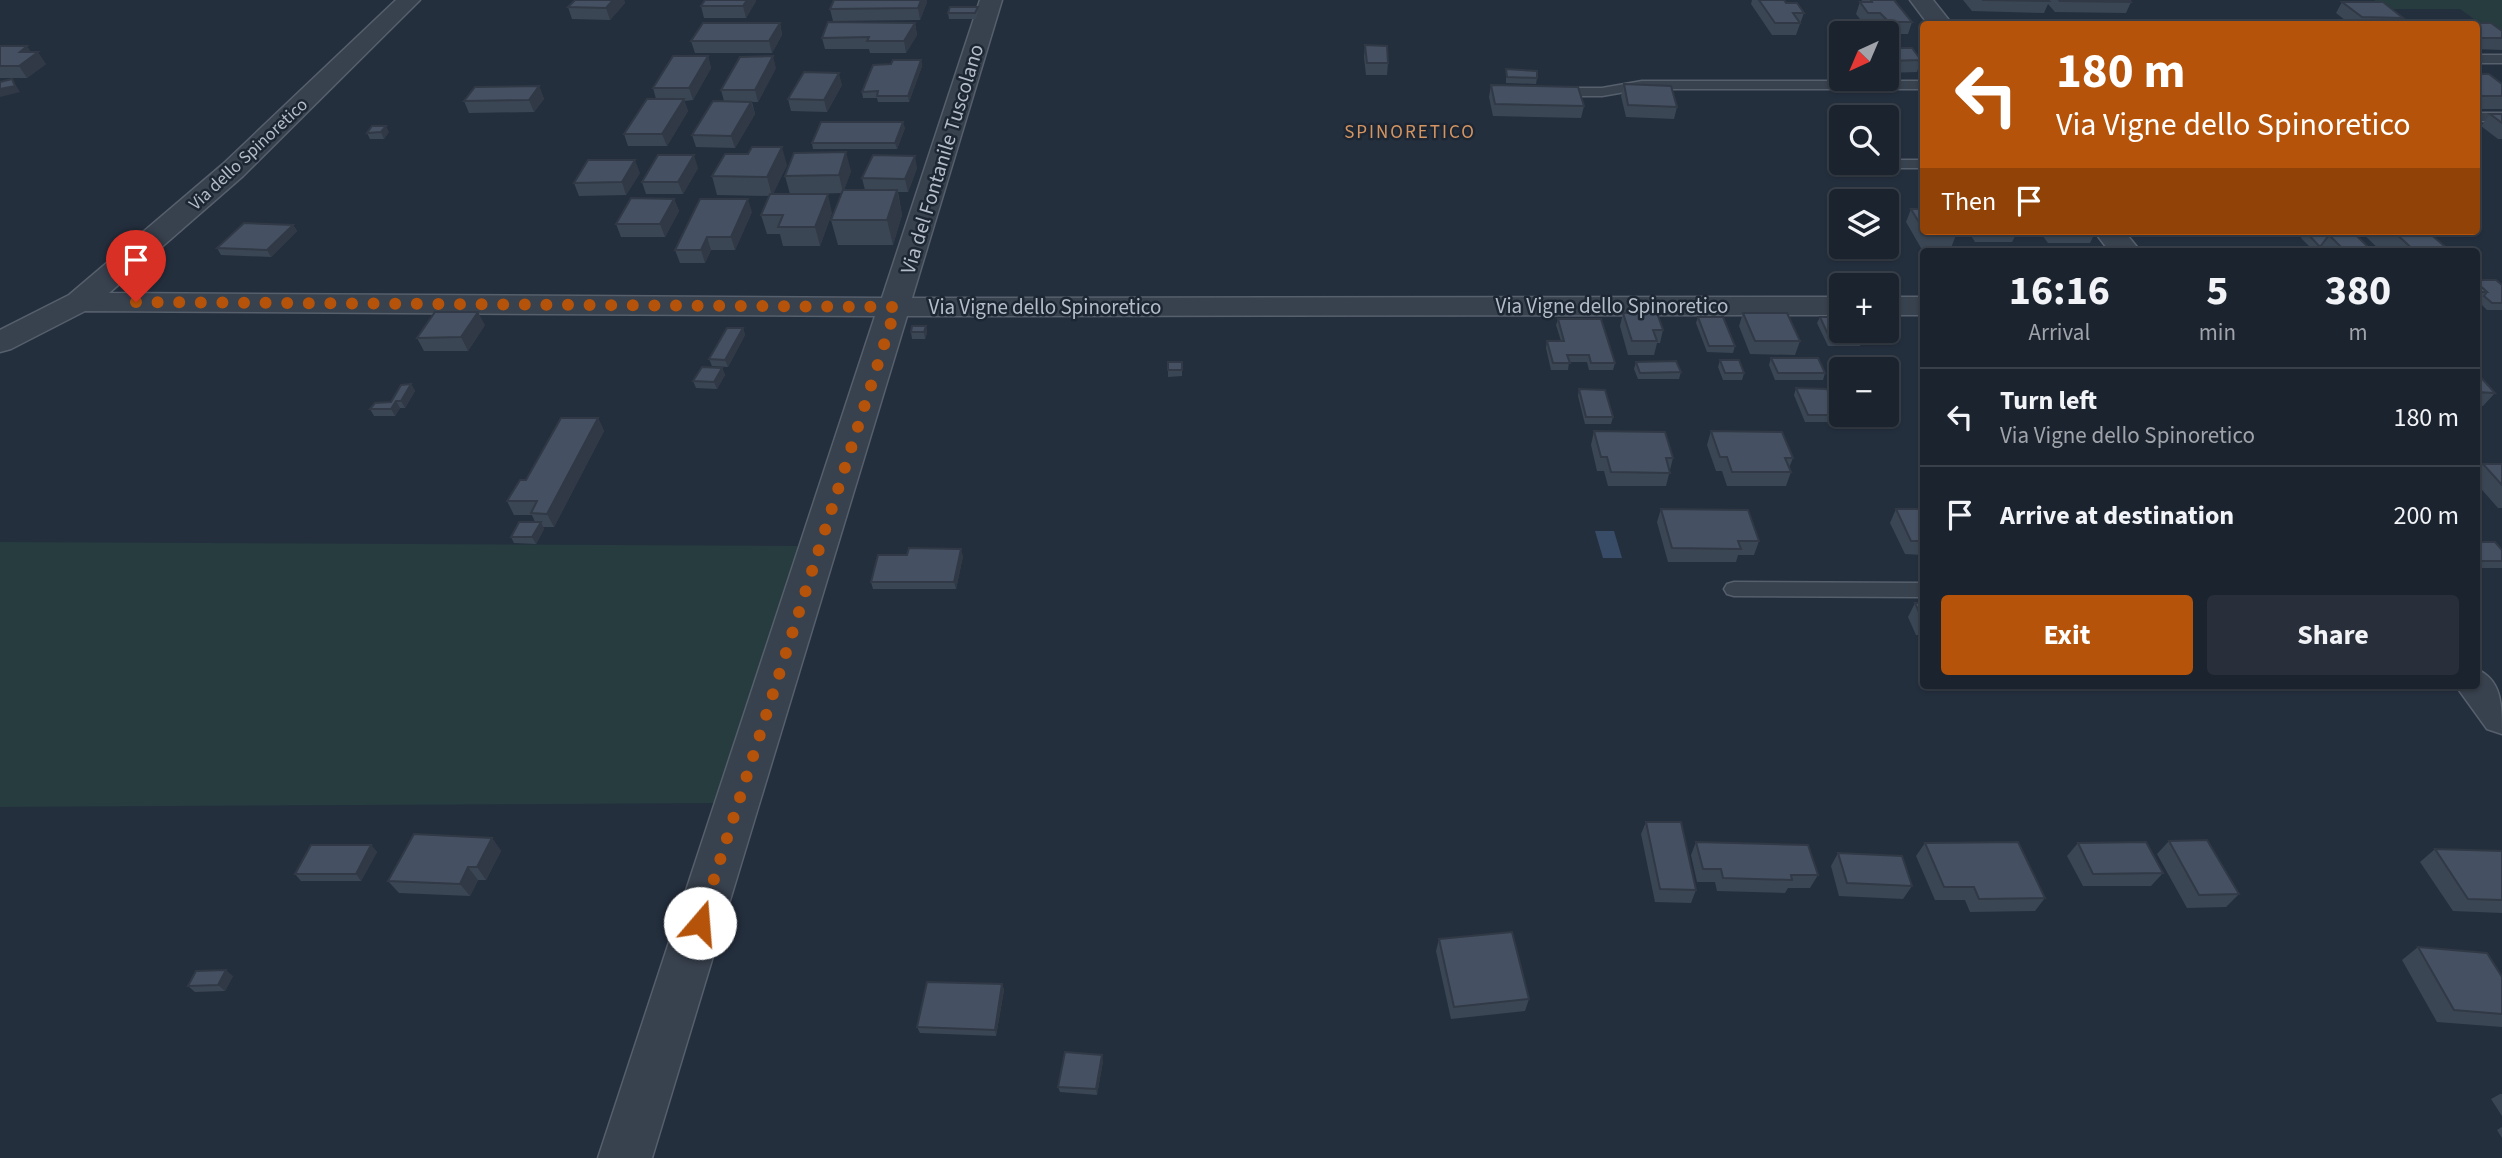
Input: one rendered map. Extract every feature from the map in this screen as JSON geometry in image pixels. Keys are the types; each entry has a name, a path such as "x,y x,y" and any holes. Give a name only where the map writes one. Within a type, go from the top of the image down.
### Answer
{"street":[{"name":"Via dello Spinoretico","path":"80,302 233,170 409,0"},
{"name":"Via del Fontanile Tuscolano","path":"625,1158 991,0"},
{"path":"1921,0 1938,21"},
{"name":"Via Vigne dello Spinoretico","path":"80,302 896,307 1829,306"},
{"path":"0,342 80,302"},
{"path":"1899,306 1920,306"},
{"path":"2479,689 2502,717"}],"lane":[{"path":"2480,59 2502,59"},
{"path":"1535,92 1602,92 1642,85 1920,85"},
{"path":"2480,117 2502,117"},
{"path":"1899,164 1920,164"},
{"path":"1734,589 1920,590"}],"green space":[{"path":"2374,0 2502,0 2502,39 2460,9 2386,9"},
{"path":"0,542 800,546 718,803 0,807"}],"water":[{"path":"1595,531 1614,531 1622,558 1603,558"}],"building":[{"path":"575,0 613,0 606,8 568,7"},
{"path":"705,0 747,0 743,6 701,6"},
{"path":"834,0 921,0 918,8 830,9"},
{"path":"1759,0 1797,3 1804,13 1793,13 1800,23 1775,23"},
{"path":"1871,0 1894,0 1912,22 1888,21 1880,13 1868,13 1860,2 1872,2"},
{"path":"1982,0 2048,0 2049,1"},
{"path":"2130,0 2131,2 2060,1"},
{"path":"2342,2 2383,2 2403,18 2362,17"},
{"path":"950,7 978,7 975,13 948,13"},
{"path":"828,22 915,23 904,41 867,41 869,37 822,38"},
{"path":"703,23 780,23 769,41 691,41"},
{"path":"2480,23 2491,23 2502,31 2502,38 2480,38"},
{"path":"1365,45 1387,46 1388,63 1367,63"},
{"path":"0,46 27,46 20,52 38,52 19,66 0,66"},
{"path":"1899,48 1912,48 1920,60 1899,61"},
{"path":"673,56 708,56 689,88 653,88"},
{"path":"773,56 755,90 721,90 740,57"},
{"path":"893,60 921,60 908,96 877,96 878,91 862,92 873,65 891,64"},
{"path":"1506,69 1537,71 1537,78 1507,77"},
{"path":"804,72 839,73 824,100 788,99"},
{"path":"2480,74 2489,74 2502,84 2502,96 2480,96"},
{"path":"12,79 15,86 0,89 0,82"},
{"path":"1624,84 1671,86 1677,107 1628,105"},
{"path":"1491,85 1578,87 1584,106 1495,104"},
{"path":"539,86 529,100 464,101 475,87"},
{"path":"647,99 684,99 662,134 624,134"},
{"path":"713,101 751,102 731,136 692,135"},
{"path":"2490,114 2502,114 2502,123"},
{"path":"821,122 903,122 895,143 812,143"},
{"path":"372,126 386,126 381,132 367,133"},
{"path":"752,147 782,147 767,177 712,176 725,154 748,154"},
{"path":"846,152 839,175 785,176 794,153"},
{"path":"658,155 694,155 678,182 642,182"},
{"path":"873,155 915,156 905,179 862,178"},
{"path":"588,160 635,160 622,182 574,183"},
{"path":"843,190 897,190 887,220 831,220"},
{"path":"770,194 828,194 815,227 778,227 783,215 761,215"},
{"path":"631,198 674,199 660,224 616,224"},
{"path":"700,199 748,199 731,237 707,237 701,250 675,250"},
{"path":"1911,209 1920,209 1920,224"},
{"path":"244,223 293,225 267,250 217,248"},
{"path":"2309,235 2329,235 2320,247"},
{"path":"2329,235 2356,235 2369,248 2342,248"},
{"path":"2397,235 2432,235 2446,248 2412,248"},
{"path":"2480,280 2496,280 2502,285 2502,303 2492,303 2484,296 2487,292 2480,286"},
{"path":"435,312 478,312 461,337 417,338"},
{"path":"1623,313 1657,313 1663,330 1653,330 1657,341 1632,341"},
{"path":"1743,313 1787,313 1800,341 1755,341"},
{"path":"1698,317 1723,317 1735,346 1709,346"},
{"path":"1820,317 1829,317 1829,337"},
{"path":"1558,319 1601,319 1615,363 1591,363 1589,355 1567,355 1570,363 1553,363 1547,341 1564,341"},
{"path":"912,326 926,326 924,332 911,332"},
{"path":"727,328 743,328 725,360 709,359"},
{"path":"1771,358 1818,358 1825,373 1778,373"},
{"path":"1720,360 1739,360 1744,373 1725,373"},
{"path":"1676,361 1681,372 1640,373 1636,362"},
{"path":"1168,362 1182,362 1182,370 1168,370"},
{"path":"702,367 722,368 714,382 693,381"},
{"path":"2480,376 2495,393 2480,392"},
{"path":"411,384 401,401 396,401 391,409 370,409 375,403 391,402 401,385"},
{"path":"1796,388 1827,389 1829,415 1808,415"},
{"path":"1579,389 1605,390 1613,417 1586,417"},
{"path":"561,418 598,418 547,514 531,513 537,501 507,501 520,480 526,480"},
{"path":"1594,431 1665,432 1673,458 1666,458 1670,473 1611,472 1607,457 1601,457"},
{"path":"1711,431 1782,432 1793,458 1785,458 1791,472 1732,472 1727,457 1720,457"},
{"path":"2483,464 2502,464 2502,485"},
{"path":"1661,509 1748,510 1759,541 1738,541 1741,549 1672,548"},
{"path":"1896,509 1920,509 1920,541 1911,541"},
{"path":"519,522 541,522 532,537 511,537"},
{"path":"2480,542 2495,542 2502,550 2502,561 2480,561"},
{"path":"909,548 961,549 954,582 871,582 878,555 907,555"},
{"path":"1646,822 1681,822 1696,890 1660,889"},
{"path":"414,834 492,838 477,867 468,867 460,884 388,881"},
{"path":"2207,840 2239,894 2199,895 2169,841"},
{"path":"1696,842 1808,845 1818,875 1791,875 1792,880 1723,878 1721,869 1703,869"},
{"path":"2018,842 2045,898 1979,899 1974,887 1944,887 1925,843"},
{"path":"2146,842 2163,873 2093,874 2078,843"},
{"path":"311,845 371,845 356,874 295,874"},
{"path":"2435,849 2502,851 2502,900 2468,899"},
{"path":"1838,853 1902,856 1912,886 1847,883"},
{"path":"1512,932 1529,999 1454,1007 1439,939"},
{"path":"2418,947 2487,953 2502,977 2502,1014 2454,1010"},
{"path":"226,970 218,985 188,986 196,971"},
{"path":"927,982 1002,984 995,1030 917,1027"},
{"path":"1065,1052 1102,1055 1096,1089 1058,1087"}],"district":[{"name":"SPINORETICO","path":"1410,131"}],"route":[{"path":"136,302 896,307 700,923"}]}
